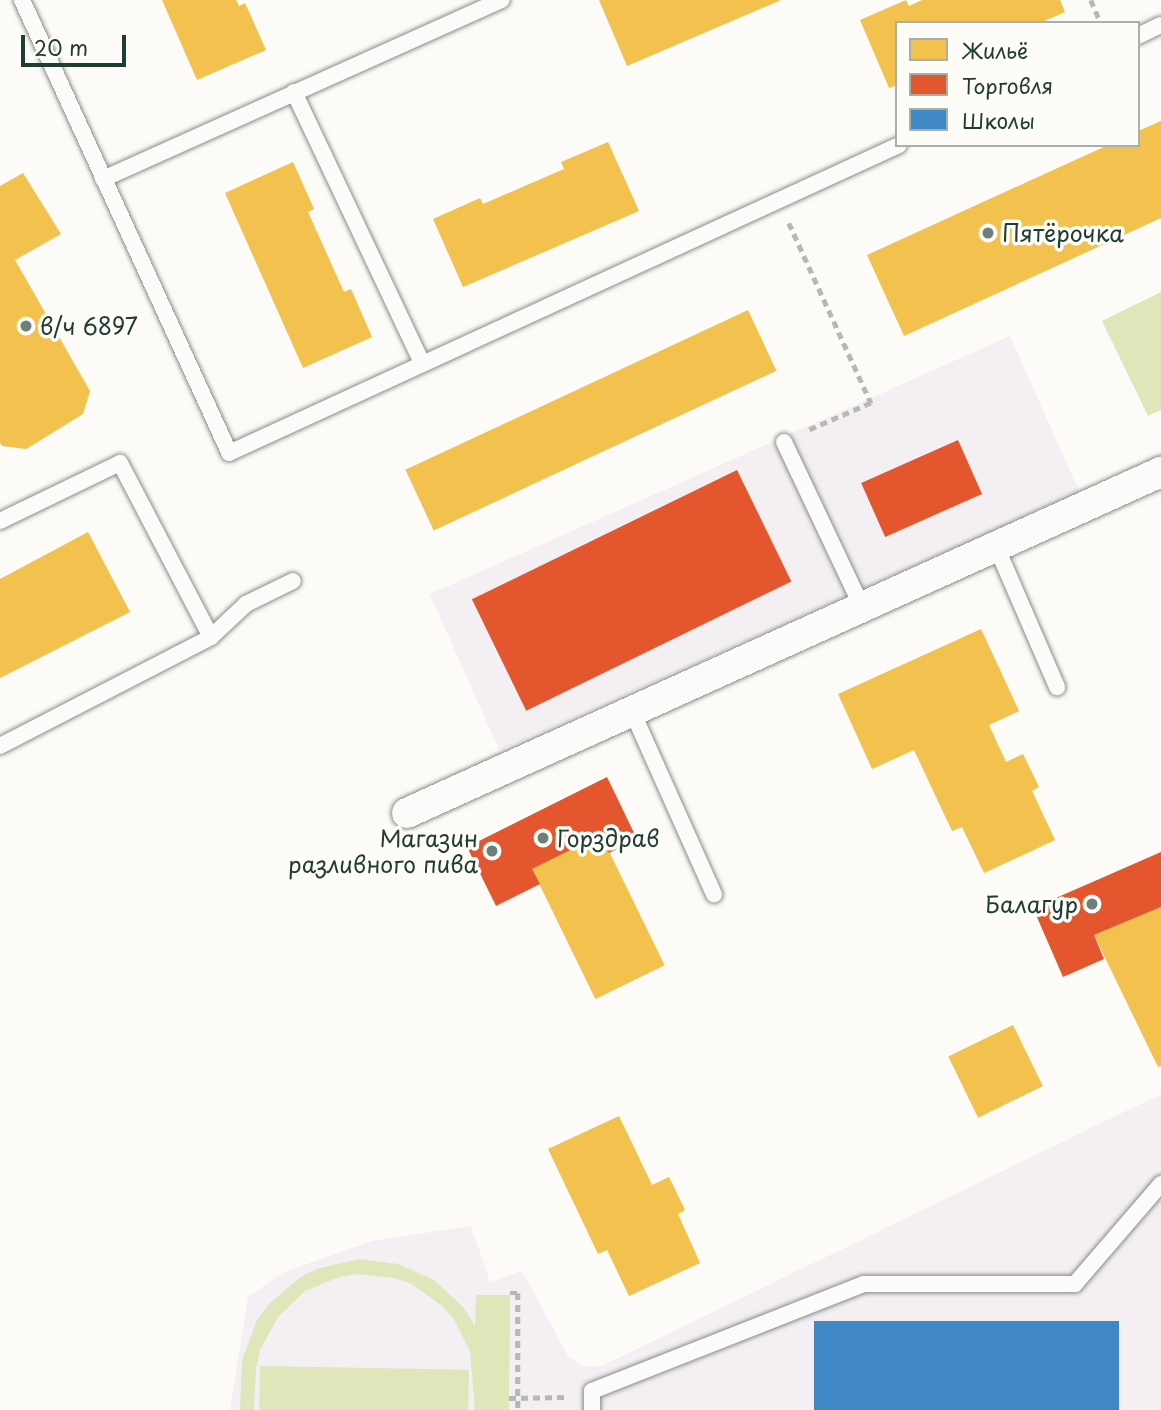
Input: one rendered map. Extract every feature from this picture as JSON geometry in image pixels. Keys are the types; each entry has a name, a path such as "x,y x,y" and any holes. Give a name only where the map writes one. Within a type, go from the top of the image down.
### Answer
{"street":[{"path":"407,813 1160,474"}],"lane":[{"path":"22,0 229,453 895,147"},
{"path":"103,179 502,0"},
{"path":"1140,35 1161,25"},
{"path":"294,92 422,363"},
{"path":"784,442 862,607"},
{"path":"0,521 120,463 211,636"},
{"path":"996,546 1057,687"},
{"path":"0,746 211,636 246,604 293,581"},
{"path":"632,711 714,894"},
{"path":"592,1404 592,1391 864,1284 1075,1284 1161,1184"}],"path":[{"path":"1091,0 1100,21"},
{"path":"779,201 871,403 784,442"},
{"path":"510,1293 517,1293 518,1410"},
{"path":"509,1398 592,1404"}],"shaded area":[{"path":"1010,336 1080,492 499,750 430,594"},
{"path":"1161,1094 1161,1410 230,1410 248,1297 284,1272 372,1241 471,1226 490,1282 522,1271 568,1356 583,1366 602,1366"}],"green space":[{"path":"1161,292 1161,410 1148,416 1102,321"},
{"path":"359,1259 398,1264 434,1280 463,1307 475,1326 476,1295 510,1295 509,1410 475,1410 470,1351 454,1319 442,1306 412,1284 394,1278 358,1274 339,1277 305,1291 278,1317 260,1350 256,1368 254,1410 240,1410 242,1360 257,1320 270,1303 302,1276 320,1268"},
{"path":"260,1366 469,1370 468,1410 259,1410"}],"building: Жильё":[{"path":"162,0 236,0 239,6 245,3 266,50 197,80"},
{"path":"599,0 781,0 627,66"},
{"path":"906,0 909,6 922,0 1060,0 1065,12 1045,21 895,21 895,86 889,88 860,20"},
{"path":"1161,121 1161,218 904,336 867,255 1104,147 1140,147 1140,130"},
{"path":"608,142 639,211 463,287 433,219 480,198 483,204 564,169 561,162"},
{"path":"293,162 314,209 308,212 344,292 351,289 372,337 303,368 225,193"},
{"name":"в/ч 6897","path":"23,173 61,234 15,260 90,391 83,414 26,449 2,446 0,443 0,186"},
{"path":"748,310 776,371 434,530 405,470"},
{"path":"88,532 130,612 0,678 0,579"},
{"path":"981,629 1019,711 989,725 1006,762 1023,754 1039,787 1032,791 1055,840 984,873 962,827 952,831 914,750 872,769 838,694"},
{"path":"601,835 665,965 595,999 532,869"},
{"path":"1161,907 1161,1066 1158,1067 1094,935"},
{"path":"1013,1025 1043,1086 978,1118 948,1057"},
{"path":"619,1116 652,1185 669,1177 685,1210 678,1214 700,1263 629,1296 607,1250 598,1254 548,1149"}],"building: Торговля":[{"path":"958,440 982,494 885,537 861,483"},
{"path":"737,470 791,581 526,711 472,599"},
{"path":"607,777 637,839 609,853 601,835 532,869 540,884 496,906 467,847"},
{"path":"1161,852 1161,907 1094,935 1104,959 1063,977 1033,908"}],"building: Школы":[{"path":"814,1321 1119,1321 1119,1410 814,1410"}],"place":[{"name":"Пятёрочка","path":"988,233"},
{"name":"в/ч 6897","path":"26,326"},
{"name":"Горздрав","path":"543,838"},
{"name":"Магазин разливного пива","path":"492,851"},
{"name":"Балагур","path":"1092,904"}]}
